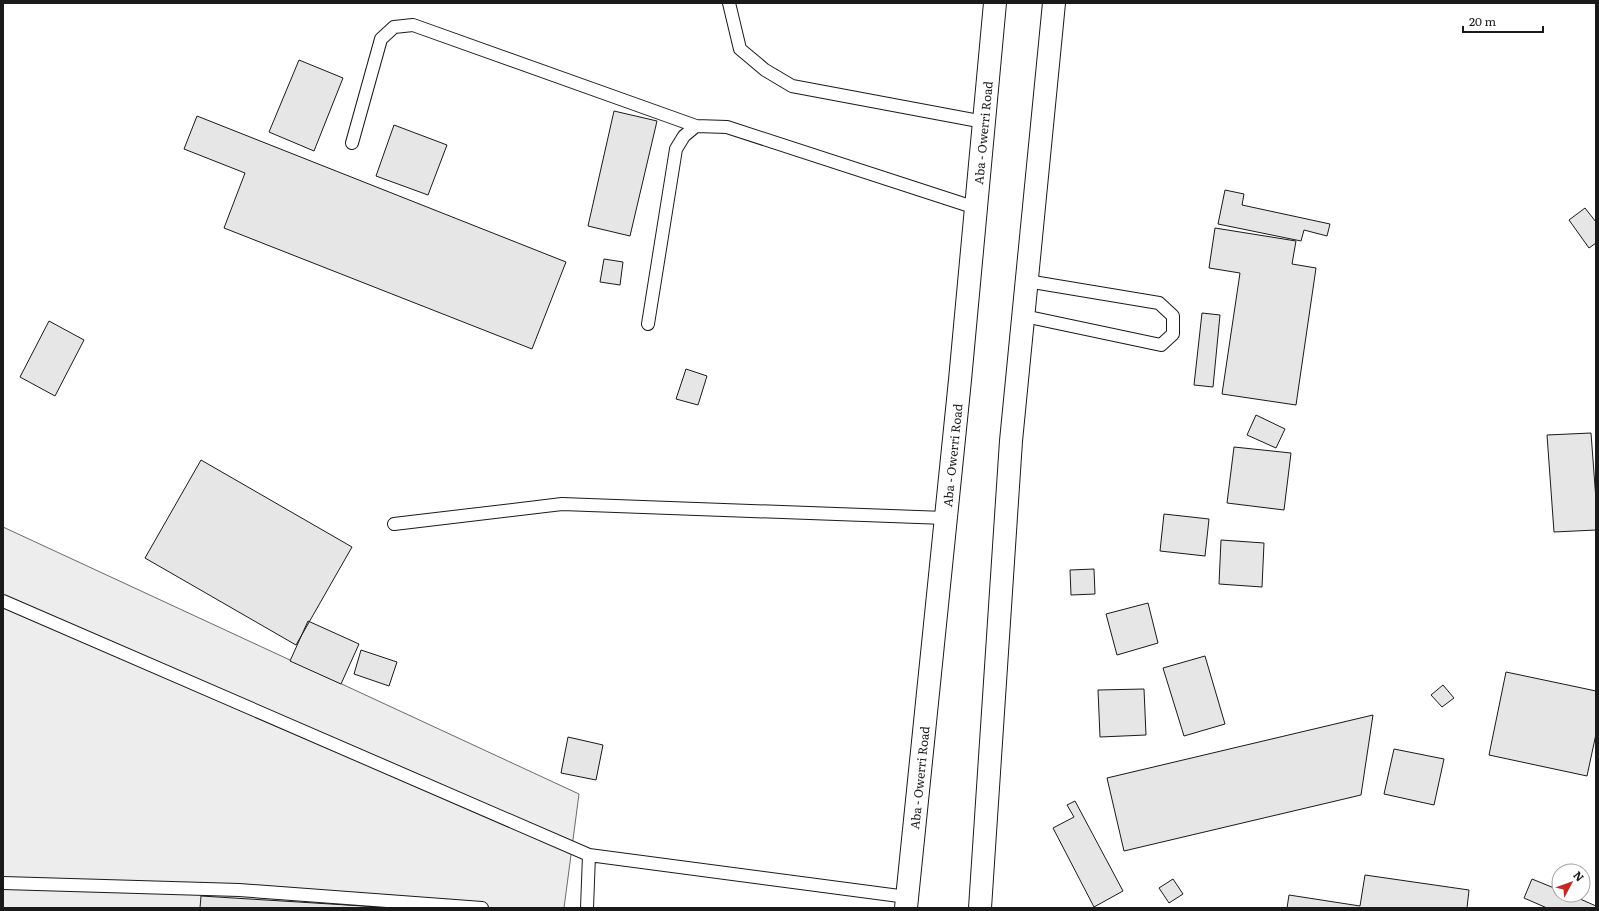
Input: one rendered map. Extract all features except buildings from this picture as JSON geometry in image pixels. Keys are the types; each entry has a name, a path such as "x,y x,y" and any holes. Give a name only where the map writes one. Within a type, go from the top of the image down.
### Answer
{"highway":[{"name":"Aba - Owerri Road","path":"907,902 996,3"},
{"path":"980,908 1011,441 1054,3"}],"lane":[{"path":"729,3 740,49 765,70 792,86 984,122"},
{"path":"352,143 381,39 394,27 413,25 696,126 727,127 976,208"},
{"path":"648,324 676,149 684,136 696,126"},
{"path":"1024,316 1161,345 1173,334 1173,316 1159,303 1027,281"},
{"path":"394,524 562,504 945,518"},
{"path":"3,602 589,855 907,902"},
{"path":"586,908 589,855"},
{"path":"3,883 239,890 482,908"}],"shaded area":[{"path":"3,527 579,794 564,908 3,908"}]}
